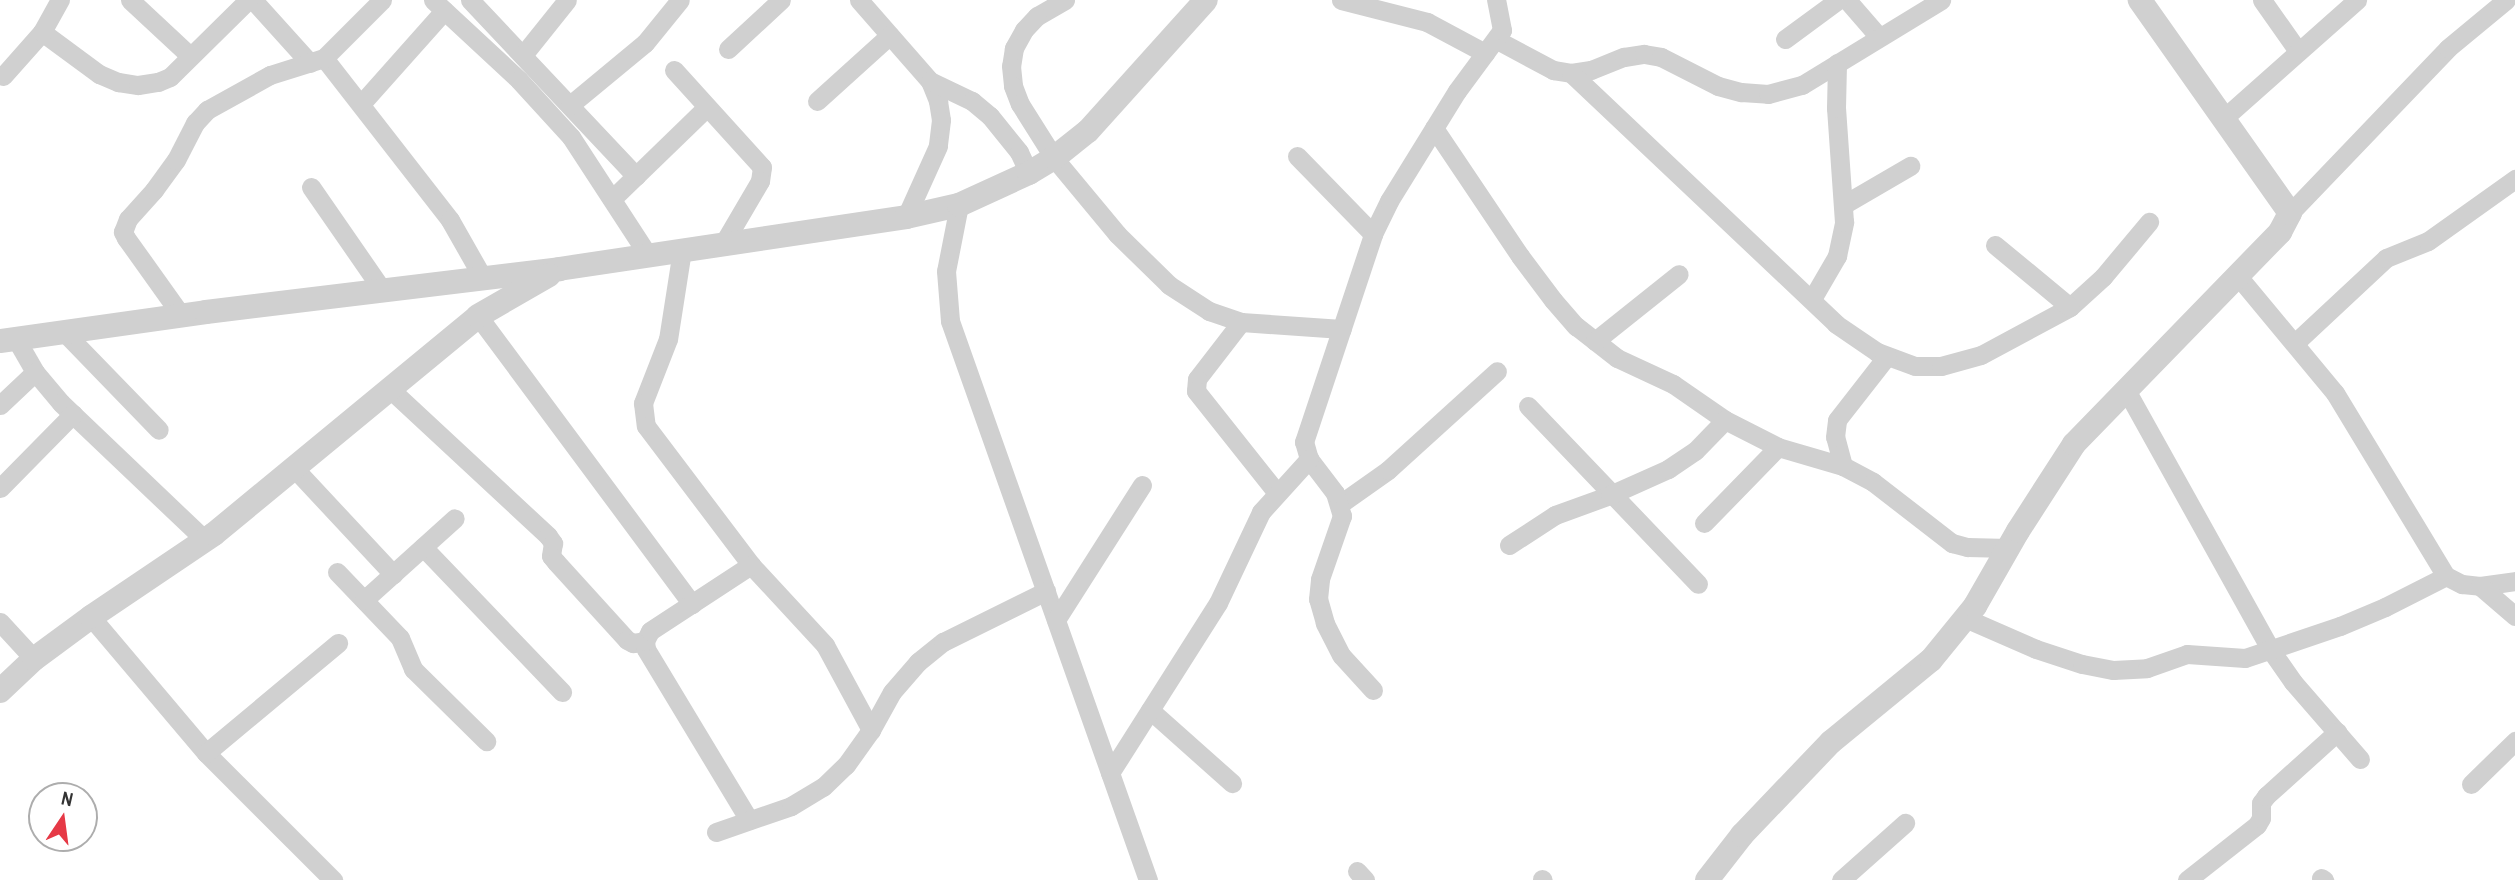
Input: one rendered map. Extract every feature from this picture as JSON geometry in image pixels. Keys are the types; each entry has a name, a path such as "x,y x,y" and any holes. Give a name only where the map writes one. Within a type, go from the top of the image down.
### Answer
{"street":[{"path":"3,76 43,32 60,0"},
{"path":"130,0 190,56"},
{"path":"43,32 99,74 118,82 138,85 158,82 170,77 250,0 361,104 450,220 483,278"},
{"path":"181,315 126,238 124,226 176,160 195,123 207,110 270,75 317,61 382,0"},
{"path":"523,55 567,0"},
{"path":"569,105 645,43 680,0"},
{"path":"728,49 781,0"},
{"path":"859,0 930,81 972,101 990,116 1006,133 1029,173"},
{"path":"1065,0 1037,16 1024,30 1014,48 1011,66 1013,86 1020,104 1055,158 1117,234 1170,285 1209,311 1241,322 1342,328"},
{"path":"8,340 181,315 559,269 906,217 959,205 1029,173 1055,158 1088,131 1206,0"},
{"path":"1341,0 1427,22 1553,70 1571,73 1591,70 1625,57 1644,54 1661,57 1718,86 1741,92 1768,94 1802,85 1941,0"},
{"path":"1373,690 1341,655 1325,623 1318,599 1320,579 1342,516 1340,504 1309,459 1304,442 1374,234 1389,201 1457,90 1491,46 1502,22 1496,0"},
{"path":"1786,39 1838,0"},
{"path":"1847,0 1879,37"},
{"path":"2140,0 2290,213"},
{"path":"2262,0 2298,51"},
{"path":"2224,118 2357,0"},
{"path":"479,3 523,55 636,176"},
{"path":"1707,880 1777,797 1831,742 1931,660 1965,618 2074,444 2125,388 2280,232 2290,213 2492,4"},
{"path":"361,104 438,5 520,80 562,127 648,256"},
{"path":"817,101 890,35"},
{"path":"1812,299 1838,256 1844,222 1836,64"},
{"path":"674,70 762,167 760,181 723,244"},
{"path":"1571,73 1836,324 1887,356 1915,366 1941,366 1981,355 2070,307 2103,277 2150,222"},
{"path":"906,217 939,146 941,120 930,81"},
{"path":"611,199 708,107"},
{"path":"1434,128 1520,256 1576,326 1618,358 1673,384 1725,420 1778,447 1843,466 1873,482 1952,543 1967,547 2008,548"},
{"path":"1297,156 1374,234"},
{"path":"1843,205 1910,166"},
{"path":"2296,342 2386,258 2428,241 2515,179"},
{"path":"311,187 383,291"},
{"path":"959,205 947,271 950,321 1148,880"},
{"path":"1995,245 2070,307"},
{"path":"682,250 668,339 643,403 646,426 751,565 825,645 871,730"},
{"path":"0,691 34,659 91,617 205,540 295,469 478,316 559,269"},
{"path":"1595,341 1679,274"},
{"path":"2237,275 2296,342 2343,404 2446,576 2462,584 2480,586 2515,581"},
{"path":"478,316 692,604"},
{"path":"1241,322 1197,379 1196,391 1277,493"},
{"path":"64,332 159,430"},
{"path":"8,340 73,414 205,540"},
{"path":"1843,466 1835,437 1837,420 1887,356"},
{"path":"1340,504 1388,470 1497,371"},
{"path":"0,405 35,372"},
{"path":"2125,388 2270,649 2293,682 2360,759"},
{"path":"390,389 548,536 553,543 551,556 627,640 633,643 645,641"},
{"path":"1528,406 1610,495 1698,584"},
{"path":"0,488 73,414"},
{"path":"1509,545 1555,515 1610,495 1668,469 1695,451 1725,420"},
{"path":"1704,523 1778,447"},
{"path":"1110,773 1218,603 1261,512 1309,459"},
{"path":"295,469 393,574"},
{"path":"1056,620 1142,485"},
{"path":"364,600 455,518"},
{"path":"423,547 562,692"},
{"path":"749,820 646,649 645,641 650,631 751,565"},
{"path":"337,572 400,638 413,669 486,741"},
{"path":"1965,618 2036,649 2113,670 2147,668 2187,654 2245,658 2385,607 2446,576"},
{"path":"2480,586 2515,615"},
{"path":"716,832 791,806 823,786 846,765 871,730 891,692 918,662 943,642 1046,591"},
{"path":"91,617 206,753 333,880"},
{"path":"0,622 34,659"},
{"path":"206,753 338,643"},
{"path":"1150,710 1232,783"},
{"path":"2187,880 2257,825 2261,818 2261,803 2266,796 2337,732"},
{"path":"2471,784 2515,741"},
{"path":"1841,880 1905,823"}]}
